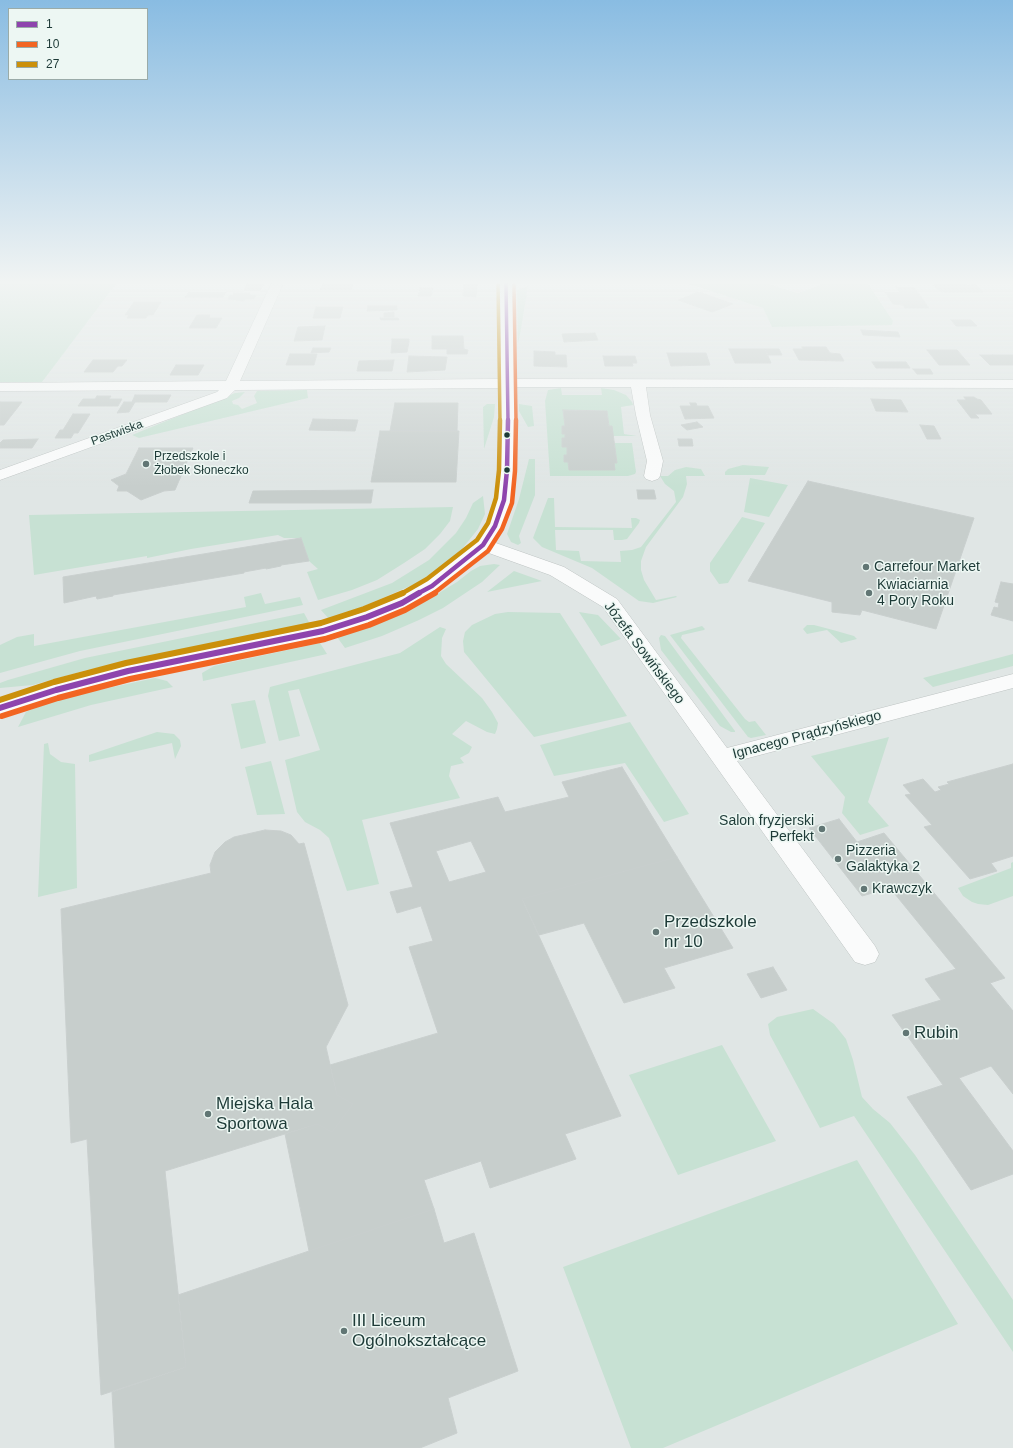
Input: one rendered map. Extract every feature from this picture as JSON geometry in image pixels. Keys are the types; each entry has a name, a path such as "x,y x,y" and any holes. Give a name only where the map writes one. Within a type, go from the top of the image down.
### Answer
{"street":[{"path":"231,385 246,352"},
{"path":"0,708 56,690 128,671 323,630 367,617 402,603 432,586 483,545 495,526 504,500 507,470 507,352"},
{"path":"638,384 653,469"},
{"path":"0,386 1013,384"},
{"name":"Pastwiska","path":"0,475 222,395 231,385"},
{"name":"Józefa Sowińskiego","path":"483,545 557,571 610,603 721,757"},
{"name":"Ignacego Prądzyńskiego","path":"865,954 721,757 1013,681"}],"green space":[{"path":"0,352 65,352 42,382 0,382"},
{"path":"561,388 562,395 602,395 601,388 614,390 626,395 633,405 621,407 624,434 637,436 613,436 609,426 607,411 563,410 565,426 562,426 562,433 565,434 565,438 562,439 562,446 567,447 567,455 564,455 564,462 568,462 569,470 614,470 614,463 617,463 614,443 632,443 635,474 628,476 550,476 545,401 548,390"},
{"path":"307,390 308,398 139,438 132,435 235,393 245,392 239,398 232,401 233,404 238,405 242,409 257,403 254,396 257,391"},
{"path":"487,404 495,404 494,417 484,449 483,407"},
{"path":"519,404 532,406 534,426 528,427 519,411"},
{"path":"529,459 535,459 535,495 519,536 521,543 518,545 511,542 507,534 519,499"},
{"path":"743,465 769,467 765,475 725,475 725,472 728,469"},
{"path":"686,467 701,469 705,476 686,476 687,484 683,497 646,547 641,561 641,570 644,580 656,600 677,597 653,603 639,601 592,568 542,547 533,538 548,498 554,498 555,527 632,528 631,518 636,518 640,520 639,523 627,539 622,540 614,540 613,530 555,530 556,550 579,551 581,561 621,562 620,551 632,550 641,547 676,502 674,491 665,484 660,476 668,476 675,470"},
{"path":"750,478 788,485 769,517 744,512"},
{"path":"483,496 485,514 478,529 462,549 442,566 417,583 360,608 329,619 321,610 392,583 429,560 456,533 466,518 473,503"},
{"path":"453,507 450,521 425,549 377,580 352,590 318,600 307,572 318,569 309,561 301,538 284,538 278,535 191,549 147,558 147,556 34,575 29,515"},
{"path":"742,517 765,523 728,583 719,584 710,571 710,563"},
{"path":"494,564 500,565 482,582 443,608 419,620 382,636 345,648 337,637 367,628 414,608 480,566"},
{"path":"514,571 542,581 487,592"},
{"path":"261,593 265,604 300,597 303,605 80,651 0,673 0,645 17,637 34,634 34,646 246,607 244,597"},
{"path":"508,612 560,613 627,716 534,737 464,652 463,641 465,632 472,625 495,614"},
{"path":"579,612 598,615 621,639 601,646"},
{"path":"304,613 310,624 87,670 33,685 0,688 0,683 8,680 85,658"},
{"path":"807,625 814,625 833,630 854,636 857,639 841,643 827,630 807,634 803,629"},
{"path":"702,626 705,629 704,630 682,635 681,638 745,719 749,722 755,721 766,735 751,738 748,737 670,635"},
{"path":"440,627 446,629 442,638 441,656 446,664 482,698 498,723 497,729 495,734 487,732 466,721 452,734 472,747 469,753 460,758 464,763 451,766 449,776 460,798 362,820 379,884 347,891 329,838 320,830 305,822 297,812 285,760 320,750 299,689 288,691 300,736 279,741 268,696 270,687 400,653"},
{"path":"661,635 665,636 735,732 731,732 720,726 661,650 659,638"},
{"path":"320,643 327,654 203,681 202,673 214,666"},
{"path":"1013,654 1013,666 933,687 923,678"},
{"path":"155,678 167,681 173,687 91,705 18,727 26,712 42,705 76,695"},
{"path":"255,700 266,743 241,749 231,704"},
{"path":"630,722 689,814 664,822 625,763 554,776 540,745"},
{"path":"157,732 174,734 180,740 181,746 175,759 172,743 89,762 89,755"},
{"path":"889,737 868,802 889,826 860,835 842,813 845,797 811,756"},
{"path":"48,743 50,754 61,762 75,764 77,888 38,897 44,744"},
{"path":"271,761 285,814 257,815 245,767"},
{"path":"1013,862 1013,896 988,905 978,904 963,896 958,888 1011,868 1011,863"},
{"path":"813,1009 834,1024 846,1039 862,1097 873,1109 890,1123 915,1155 1013,1300 1013,1352 854,1116 820,1128 770,1035 768,1024 777,1017"},
{"path":"722,1045 776,1141 678,1175 629,1075"},
{"path":"857,1160 958,1324 663,1448 631,1448 563,1267"}],"building":[{"path":"312,352 329,352 329,352 311,353"},
{"path":"391,352 407,352 407,352 391,353"},
{"path":"447,352 468,352 467,354 447,354"},
{"path":"534,352 555,352 555,355 566,355 567,367 534,366"},
{"path":"730,352 766,352 771,363 735,363"},
{"path":"766,352 780,352 782,355 768,355"},
{"path":"794,352 829,352 840,354 844,361 799,360"},
{"path":"928,352 958,352 970,365 939,365"},
{"path":"667,353 706,353 710,365 671,366"},
{"path":"290,354 317,354 314,365 286,365"},
{"path":"980,355 993,355 1001,365 990,365"},
{"path":"993,355 1013,355 1013,365 1001,365"},
{"path":"409,356 447,357 445,370 407,372"},
{"path":"603,356 635,356 637,363 632,363 633,366 605,366"},
{"path":"93,360 127,360 122,366 118,366 113,372 84,372"},
{"path":"394,360 392,371 357,371 359,361"},
{"path":"872,362 906,362 910,368 876,368"},
{"path":"176,365 204,365 198,375 170,375"},
{"path":"913,369 930,369 933,374 917,374"},
{"path":"135,395 171,395 167,402 132,402"},
{"path":"97,396 111,396 109,399 122,399 118,406 78,406 83,399 95,399"},
{"path":"964,397 974,397 981,400 992,414 975,414 979,418 971,418 957,400 966,400"},
{"path":"871,399 901,400 908,412 876,411"},
{"path":"0,402 22,402 4,425 0,425"},
{"path":"124,402 135,402 129,412 117,413"},
{"path":"395,403 458,403 457,431 390,431"},
{"path":"690,403 696,403 697,406 708,406 714,418 685,419 680,406 691,406"},
{"path":"563,410 607,411 609,426 612,426 617,463 614,463 615,470 569,470 568,462 564,462 564,455 567,455 567,447 562,447 562,438 565,438 565,434 562,434 562,426 565,426"},
{"path":"73,414 90,414 78,433 74,433 71,438 55,438 60,430 63,430"},
{"path":"313,419 358,420 355,431 309,430"},
{"path":"697,422 703,427 687,430 681,425"},
{"path":"920,425 934,426 941,439 927,439"},
{"path":"380,431 459,431 456,482 371,482"},
{"path":"38,439 32,448 0,448 0,443 3,440"},
{"path":"678,439 692,439 693,446 679,446"},
{"path":"139,448 193,448 175,490 164,491 141,500 127,491 117,491 119,486 111,480 126,474"},
{"path":"808,481 974,518 936,629 862,610 860,615 832,612 832,602 748,581"},
{"path":"373,490 371,503 249,503 253,491"},
{"path":"637,490 654,490 656,499 638,499"},
{"path":"301,538 309,561 97,599 96,596 64,603 63,577"},
{"path":"1001,582 1013,584 1013,621 991,615 994,607 998,608 999,603 995,602"},
{"path":"1013,764 1013,856 991,863 997,871 970,879 924,827 932,825 905,795 911,794 903,785 923,779 935,792 941,790 938,787 949,784 947,782"},
{"path":"622,767 677,857 522,899 621,1116 565,1134 576,1159 490,1188 481,1161 424,1180 434,1209 309,1251 285,1134 317,1124 332,1132 353,1104 337,1095 330,1065 438,1033 409,947 433,941 421,906 397,913 390,892 413,887 390,823 498,797 505,812 569,797 562,782","holes":["471,841 486,872 449,882 436,851"]},
{"path":"839,819 857,842 884,833 1005,978 990,983 1013,1011 1013,1094 991,1066 959,1078 1013,1151 1013,1174 971,1190 907,1097 943,1085 892,1015 941,1000 925,979 956,969 890,888 862,896 809,828"},
{"name":"Miejska Hala Sportowa","path":"265,830 281,831 291,835 299,844 304,843 348,1005 326,1047 337,1095 353,1104 332,1132 317,1124 165,1171 186,1367 101,1395 87,1139 71,1143 61,909 211,873 210,865 215,852 225,842 234,837"},
{"name":"Przedszkole nr 10","path":"677,857 733,948 664,968 675,988 624,1003 584,923 539,935 522,899"},
{"path":"773,967 787,990 761,998 747,974"},
{"name":"III Liceum Ogólnokształcące","path":"434,1209 444,1243 474,1233 518,1371 448,1398 457,1433 420,1448 115,1448 112,1392 186,1367 178,1295"}],"transit line":[{"name":"27","path":"0,700 54,682 126,663 321,623 399,596 427,579 477,540 488,523 496,498 499,470 499,352"},
{"name":"1","path":"0,708 56,690 128,671 323,631 367,617 402,603 432,586 483,545 495,526 504,500 507,470 507,352"},
{"name":"10","path":"2,716 58,698 130,679 325,639 369,625 405,610 436,593 488,551 502,529 512,503 515,471 515,352"}],"place":[{"name":"Przedszkole i Żłobek Słoneczko","path":"146,464"},
{"name":"Carrefour Market","path":"866,567"},
{"name":"Kwiaciarnia 4 Pory Roku","path":"869,593"},
{"name":"Salon fryzjerski Perfekt","path":"822,829"},
{"name":"Pizzeria Galaktyka 2","path":"838,859"},
{"name":"Krawczyk","path":"864,889"},
{"name":"Przedszkole nr 10","path":"656,932"},
{"name":"Rubin","path":"906,1033"},
{"name":"Miejska Hala Sportowa","path":"208,1114"},
{"name":"III Liceum Ogólnokształcące","path":"344,1331"}]}
